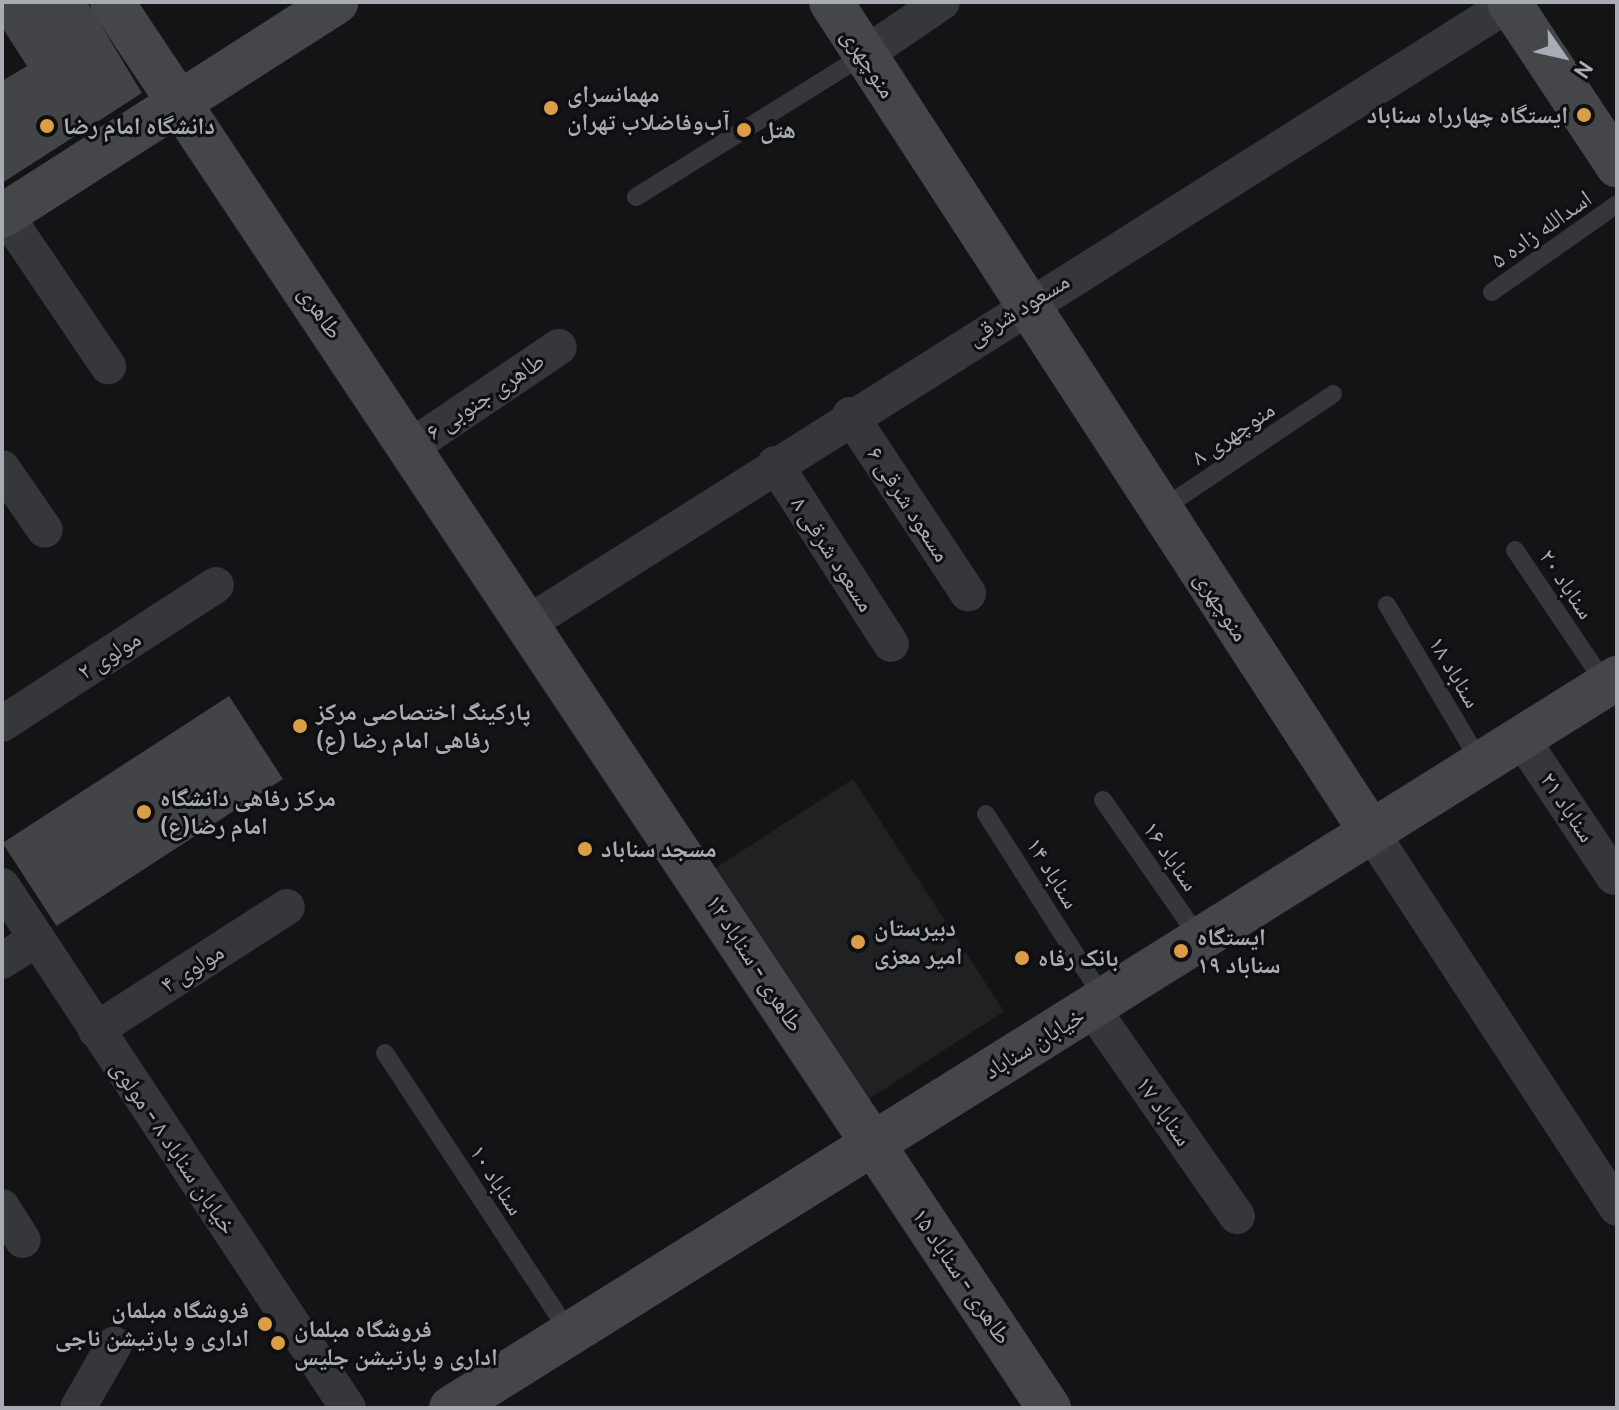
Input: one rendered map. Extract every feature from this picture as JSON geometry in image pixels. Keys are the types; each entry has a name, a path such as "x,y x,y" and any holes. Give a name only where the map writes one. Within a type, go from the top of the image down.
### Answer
{"street":[{"name":"طاهری","path":"112,2 530,622"},
{"path":"108,366 4,215 336,2"},
{"name":"منوچهری","path":"831,2 1024,304 1617,1208"},
{"path":"864,55 942,2"},
{"path":"1511,2 1617,165"},
{"name":"مسعود شرقی","path":"530,622 1024,304 1511,2"},
{"name":"طاهری جنوبی ۶","path":"412,446 559,347"},
{"name":"مسعود شرقی ۶","path":"850,415 968,593"},
{"name":"مسعود شرقی ۸","path":"775,464 891,644"},
{"path":"2,468 45,530"},
{"name":"مولوی ۲","path":"2,724 216,585"},
{"name":"طاهری - سناباد ۱۲","path":"530,622 874,1143"},
{"name":"خیابان سناباد","path":"451,1408 1611,682"},
{"name":"سناباد ۲۱","path":"1521,738 1614,877"},
{"name":"خیابان سناباد ۸ - مولوی","path":"2,886 348,1408"},
{"name":"مولوی ۴","path":"96,1030 287,907"},
{"path":"2,961 36,939"},
{"name":"سناباد ۱۷","path":"1098,1003 1237,1216"},
{"name":"طاهری - سناباد ۱۵","path":"874,1143 1049,1408"},
{"path":"2,1207 23,1240"},
{"path":"78,1408 114,1345"}],"lane":[{"path":"636,197 864,55"},
{"name":"اسدالله زاده ۵","path":"1492,292 1617,204"},
{"name":"منوچهری ۸","path":"1160,511 1333,394"},
{"name":"سناباد ۲۰","path":"1515,550 1611,682"},
{"name":"سناباد ۱۸","path":"1387,605 1481,763"},
{"name":"سناباد ۱۶","path":"1103,800 1200,939"},
{"name":"سناباد ۱۴","path":"986,814 1098,1003"},
{"name":"سناباد ۱۰","path":"385,1053 570,1334"}],"shaded area":[{"name":"دبیرستان امیر معزی","path":"853,779 1004,1011 861,1104 710,872"}],"building":[{"name":"دانشگاه امام رضا","path":"2,2 87,2 142,93 2,183 2,81 27,66 2,27"},
{"name":"مرکز رفاهی دانشگاه امام رضا(ع)","path":"229,696 283,779 56,926 3,843"}],"place":[{"name":"مهمانسرای آب‌و‌فاضلاب تهران","path":"551,108"},
{"name":"ایستگاه چهارراه سناباد","path":"1584,115"},
{"name":"دانشگاه امام رضا","path":"47,126"},
{"name":"هتل","path":"744,130"},
{"name":"پارکینگ اختصاصی مرکز رفاهی امام رضا (ع)","path":"300,726"},
{"name":"مرکز رفاهی دانشگاه امام رضا(ع)","path":"144,812"},
{"name":"مسجد سناباد","path":"585,849"},
{"name":"دبیرستان امیر معزی","path":"858,942"},
{"name":"ایستگاه سناباد ۱۹","path":"1181,951"},
{"name":"بانک رفاه","path":"1022,958"},
{"name":"فروشگاه مبلمان اداری و پارتیشن ناجی","path":"265,1324"},
{"name":"فروشگاه مبلمان اداری و پارتیشن جلیس","path":"278,1343"}]}
